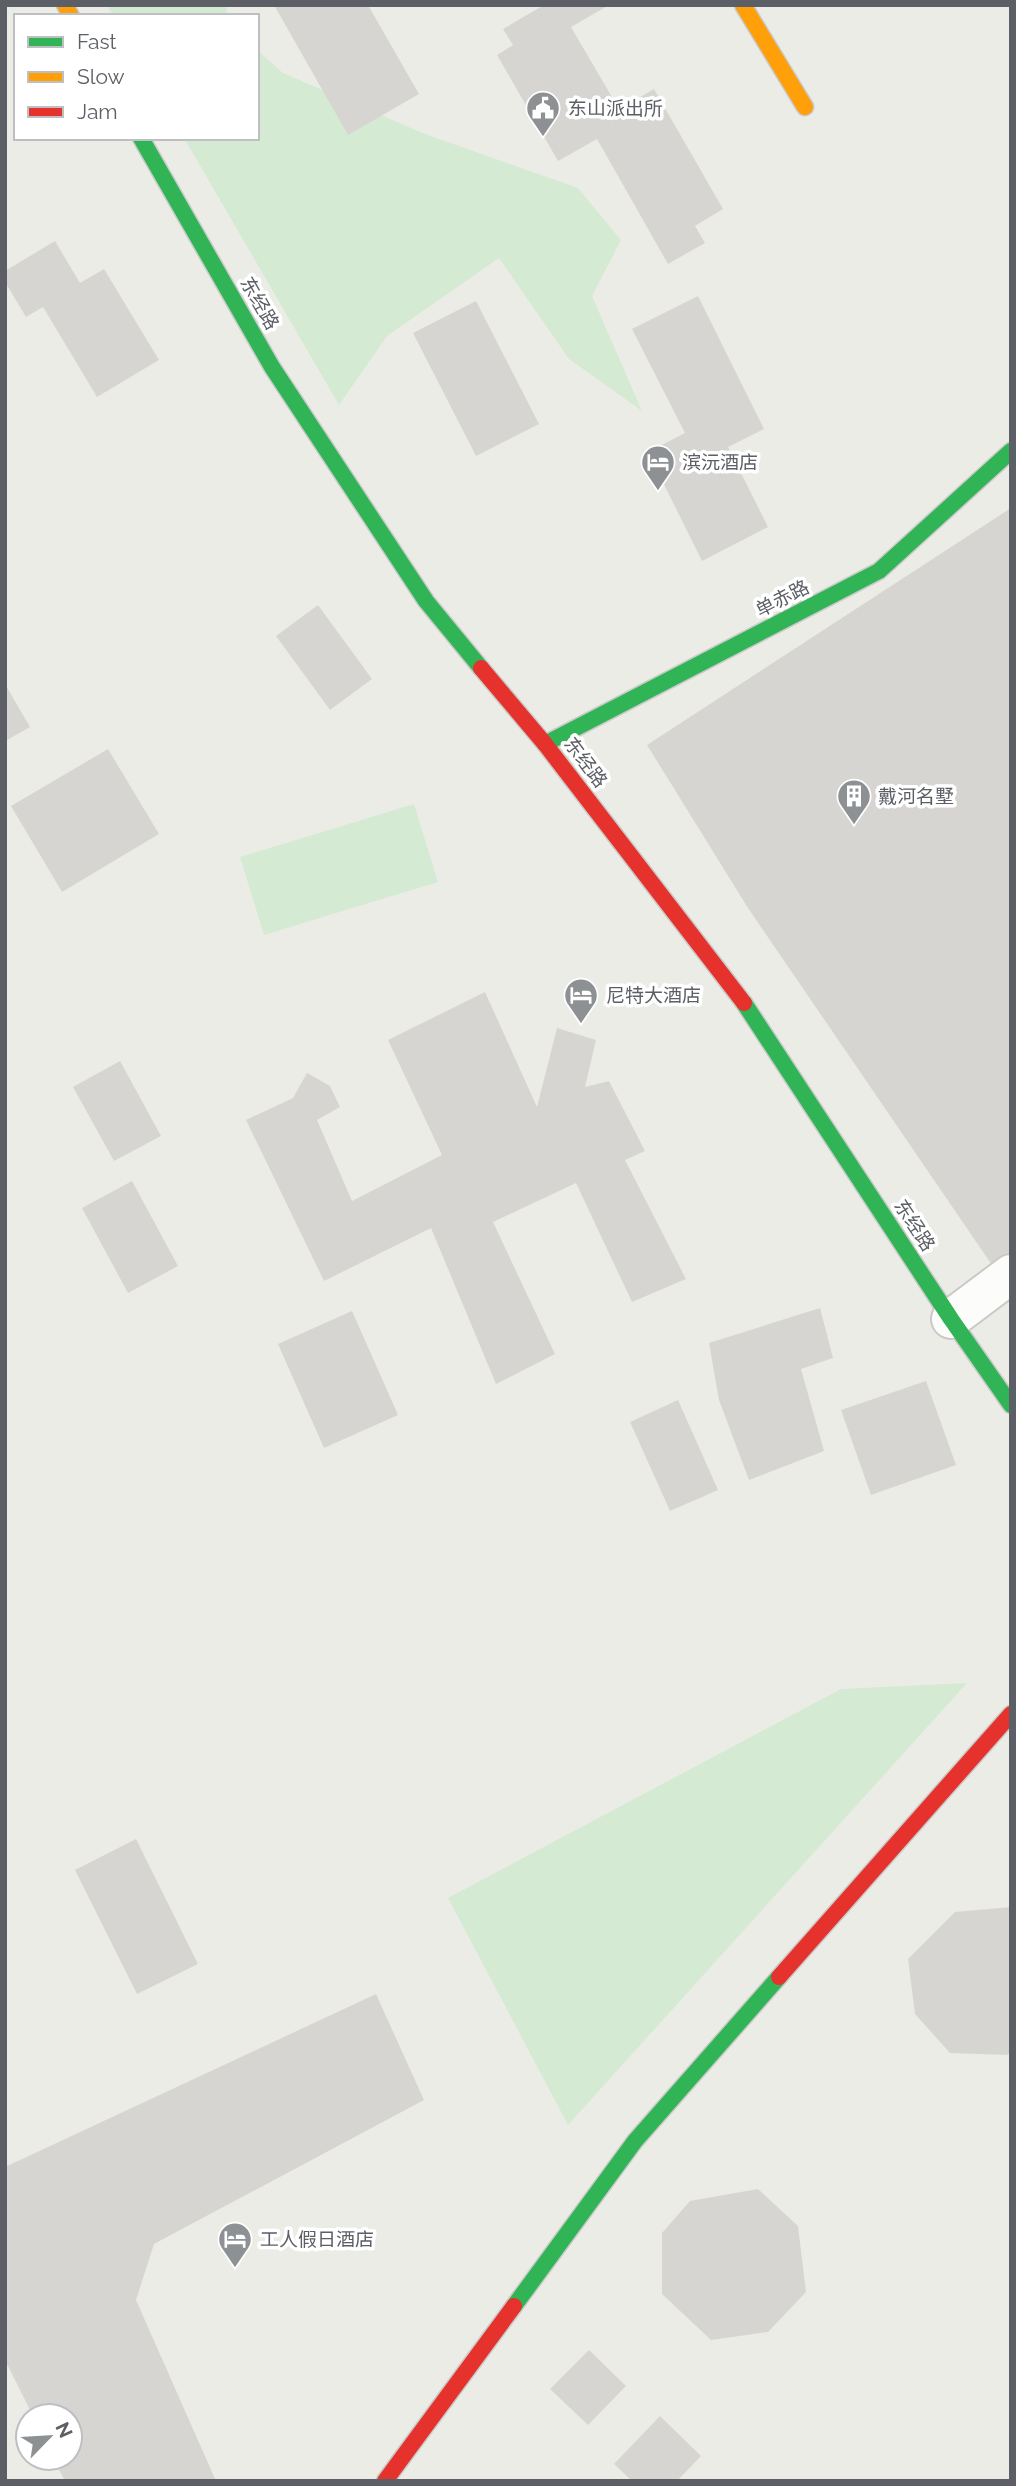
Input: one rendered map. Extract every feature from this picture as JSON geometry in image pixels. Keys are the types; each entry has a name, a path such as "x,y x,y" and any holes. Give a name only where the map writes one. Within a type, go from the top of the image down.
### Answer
{"main road":[{"path":"743,5 805,107"},
{"name":"东经路","path":"142,140 272,367 426,601 545,744 754,1016 951,1319 1011,1405"},
{"name":"单赤路","path":"545,744 879,571 1011,452"},
{"path":"385,2481 635,2141 1011,1714"}],"street":[{"path":"951,1319 1011,1274"}],"green space":[{"path":"107,5 227,5 226,14 112,14"},
{"path":"259,52 283,73 425,134 578,188 621,240 592,296 642,411 569,359 499,258 387,336 339,405 185,140 259,140"},
{"path":"414,804 438,882 264,935 240,857"},
{"path":"967,1683 568,2125 448,1898 841,1689"}],"building":[{"path":"274,5 368,5 419,94 348,135"},
{"path":"544,5 609,5 571,27 619,109 654,89 723,209 695,226 705,243 668,264 597,139 558,161 497,55 513,45 503,29"},
{"path":"55,241 80,283 104,269 159,360 97,397 43,307 26,317 5,282 5,271"},
{"path":"698,296 764,429 728,447 768,527 702,561 648,452 685,433 632,329"},
{"path":"476,301 539,424 476,456 413,333"},
{"name":"戴河名墅","path":"1011,508 1011,1252 992,1265 748,908 647,745"},
{"path":"318,605 372,679 330,710 276,636"},
{"path":"5,684 30,727 5,741"},
{"path":"108,749 159,834 62,892 11,806"},
{"path":"485,992 537,1107 557,1028 596,1040 585,1087 609,1081 645,1151 625,1160 686,1279 632,1302 576,1183 493,1222 555,1354 496,1384 431,1228 324,1281 246,1120 293,1098 307,1073 330,1086 340,1107 317,1120 352,1201 442,1155 388,1040"},
{"path":"120,1061 161,1136 114,1161 73,1087"},
{"path":"132,1181 178,1266 128,1293 82,1208"},
{"path":"820,1308 833,1358 801,1369 824,1451 749,1480 719,1400 709,1343"},
{"path":"352,1311 398,1415 324,1448 278,1344"},
{"path":"926,1381 956,1465 871,1495 841,1410"},
{"path":"678,1400 718,1490 670,1511 630,1422"},
{"path":"136,1839 198,1964 137,1994 75,1870"},
{"path":"1011,1907 1011,2052 1007,2055 950,2053 915,2014 908,1959 955,1912"},
{"path":"376,1994 424,2100 154,2244 136,2300 216,2481 65,2481 60,2472 84,2472 84,2402 26,2402 5,2360 5,2167"},
{"path":"758,2189 798,2226 806,2292 768,2332 711,2340 662,2294 662,2233 690,2201"},
{"path":"589,2350 626,2386 588,2425 550,2389"},
{"path":"660,2416 701,2456 677,2481 632,2481 614,2464"}],"traffic: fast":[{"path":"142,140 272,367 426,601 481,668"},
{"path":"545,744 879,571 1011,451"},
{"path":"744,1003 951,1319 1011,1405"},
{"path":"514,2306 635,2141 779,1977"}],"traffic: slow":[{"path":"65,5 70,14"},
{"path":"743,5 805,107"}],"traffic: jam":[{"path":"481,668 545,744 744,1003"},
{"path":"779,1977 1011,1714"},
{"path":"385,2481 514,2306"}],"place":[{"name":"东山派出所","path":"543,138"},
{"name":"滨沅酒店","path":"658,492"},
{"name":"戴河名墅","path":"854,826"},
{"name":"尼特大酒店","path":"581,1025"},
{"name":"工人假日酒店","path":"235,2269"}]}
